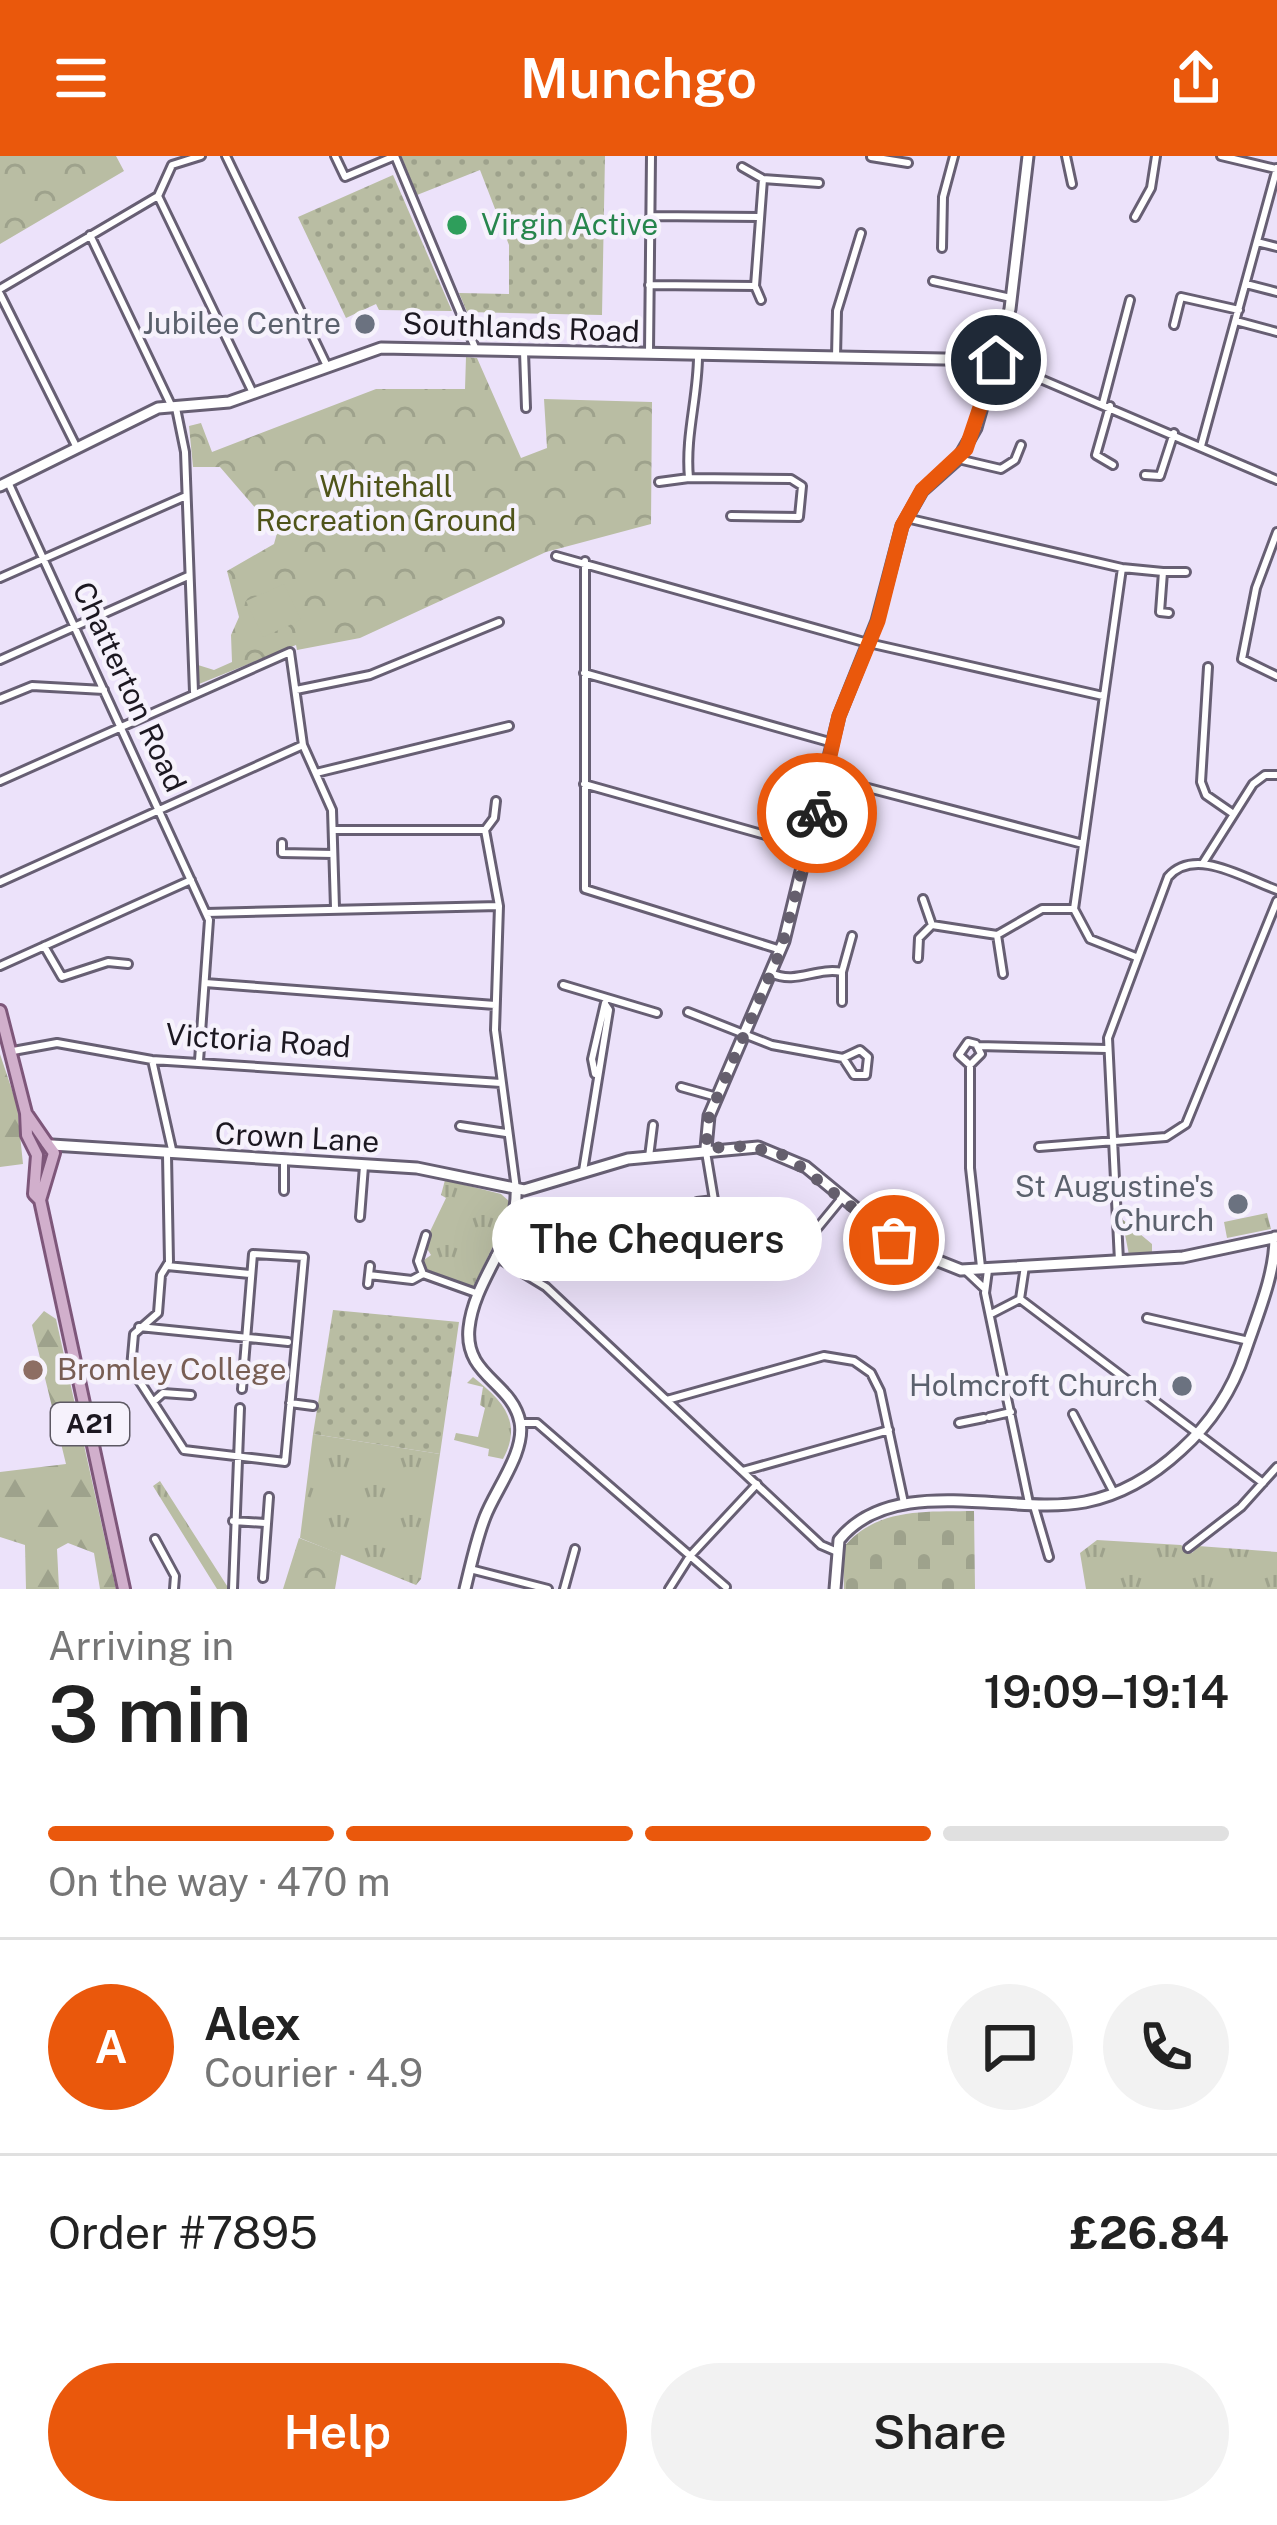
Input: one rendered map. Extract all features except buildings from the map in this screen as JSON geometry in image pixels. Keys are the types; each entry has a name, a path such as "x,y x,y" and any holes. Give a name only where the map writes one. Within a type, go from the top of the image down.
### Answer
{"main road":[{"name":"A21","path":"0,1011 13,1051 26,1135 45,1152 34,1194 40,1200 124,1589"}],"street":[{"path":"77,448 0,292 158,196 172,164 202,156"},
{"path":"226,156 327,366"},
{"path":"335,156 345,177 395,156 476,350"},
{"path":"649,356 651,156"},
{"path":"942,248 943,196 954,156"},
{"path":"697,1202 714,1201 706,1124 781,950 833,743 906,518 922,490 958,459 976,428 1012,298 1028,156"},
{"path":"1066,156 1072,184"},
{"path":"1135,217 1151,188 1156,156"},
{"path":"1202,446 1277,168 1221,156"},
{"path":"871,157 908,163"},
{"path":"742,167 763,179 819,183"},
{"path":"760,300 755,286 763,179"},
{"path":"158,196 253,394"},
{"path":"650,217 759,217"},
{"path":"836,357 837,311 861,232"},
{"path":"90,236 184,430 194,692"},
{"path":"1257,242 1277,248"},
{"path":"933,281 1012,298"},
{"path":"1246,284 1277,292"},
{"path":"649,285 755,286"},
{"path":"1174,325 1181,297 1239,310"},
{"path":"1113,465 1096,455 1130,300"},
{"path":"1236,321 1277,332"},
{"name":"Southlands Road","path":"4,484 174,405 218,404 381,348 996,360"},
{"path":"524,352 526,408"},
{"path":"689,478 689,410 698,356"},
{"path":"996,360 1277,480"},
{"path":"1145,475 1160,476 1174,434"},
{"path":"958,459 1001,469 1015,460 1022,446"},
{"path":"659,482 689,478 800,482 799,517 731,516"},
{"name":"Chatterton Road","path":"4,484 43,558 206,913"},
{"path":"0,578 186,496"},
{"path":"906,518 1121,568 1186,572"},
{"path":"1277,532 1256,588 1242,659 1277,676"},
{"path":"556,556 868,643 1103,696"},
{"path":"585,561 584,886 589,894 781,950"},
{"path":"1121,568 1074,909 1090,939 1136,957"},
{"path":"1163,572 1160,611 1169,613"},
{"path":"0,661 188,576"},
{"path":"296,690 370,675 499,622"},
{"path":"0,781 290,652 303,745 331,805 335,908"},
{"path":"584,673 833,743"},
{"path":"1204,673 1201,782 1206,795 1232,813"},
{"path":"0,699 32,686 104,689"},
{"path":"316,773 509,726"},
{"path":"0,882 303,745"},
{"path":"1203,863 1257,780 1277,775"},
{"path":"826,777 1083,844"},
{"path":"584,784 808,847"},
{"path":"465,1589 486,1514 517,1446 520,1423 471,1358 469,1328 476,1293 514,1218 516,1189 506,1133 496,1005 499,906 485,830 494,818 496,800"},
{"path":"333,830 485,830"},
{"path":"282,843 282,854 333,854"},
{"path":"1119,1261 1107,1049 1111,1021 1172,872 1188,862 1203,863 1277,890"},
{"path":"0,966 190,880"},
{"path":"1039,1147 1166,1137 1186,1124 1277,901"},
{"path":"932,925 925,904 936,905"},
{"path":"199,1061 206,913 499,906"},
{"path":"932,925 998,935 1042,909 1074,909"},
{"path":"920,955 919,938 932,925"},
{"path":"998,935 1003,974"},
{"path":"842,1002 842,972 852,936"},
{"path":"44,946 62,977 108,962 128,964"},
{"path":"771,973 788,979 824,969 842,972"},
{"path":"205,983 496,1005"},
{"path":"563,985 605,1001 657,1012"},
{"path":"584,1171 595,1074 609,1010 605,1001"},
{"path":"688,1012 772,1045 843,1058 862,1051 868,1073 857,1077 843,1058"},
{"path":"1049,1558 1032,1506 984,1288 970,1168 970,1065 959,1050 968,1042 1107,1049"},
{"name":"Victoria Road","path":"13,1051 57,1043 152,1060 501,1083"},
{"path":"970,1065 980,1058 978,1046"},
{"name":"Crown Lane","path":"152,1060 170,1155 417,1168 516,1189"},
{"path":"681,1087 717,1097"},
{"path":"649,1157 653,1125"},
{"path":"460,1126 506,1133"},
{"path":"516,1189 706,1148 778,1152 806,1167 919,1256 965,1270 1183,1257 1276,1237 1249,1342 1228,1392 1198,1433 1155,1472 1114,1493 1032,1506 904,1505 853,1526 835,1550 835,1589"},
{"path":"45,1152 170,1155 165,1186 172,1216 167,1266 158,1313 139,1327 131,1368 184,1450 285,1462 304,1257 253,1254 242,1389"},
{"path":"284,1162 284,1191"},
{"path":"360,1217 364,1166"},
{"path":"732,1274 801,1248 842,1198"},
{"path":"423,1274 418,1261 426,1235"},
{"path":"494,1255 546,1287 821,1545 835,1550"},
{"path":"1021,1299 1025,1265"},
{"path":"167,1266 250,1274"},
{"path":"965,1270 984,1288"},
{"path":"369,1275 412,1280 423,1274 476,1293"},
{"path":"990,1314 1021,1299"},
{"path":"1021,1299 1263,1483"},
{"path":"1147,1318 1249,1342"},
{"path":"139,1327 288,1342"},
{"path":"667,1400 836,1356 854,1360 874,1378 904,1505"},
{"path":"154,1401 163,1393 191,1395"},
{"path":"290,1403 313,1406"},
{"path":"233,1589 240,1408"},
{"path":"959,1423 1011,1412"},
{"path":"1073,1414 1114,1493"},
{"path":"520,1423 537,1423 726,1588"},
{"path":"743,1471 889,1430"},
{"path":"1188,1548 1277,1467"},
{"path":"669,1589 690,1556 757,1484"},
{"path":"262,1578 269,1497"},
{"path":"233,1521 267,1523"},
{"path":"155,1539 175,1576 174,1589"},
{"path":"564,1589 574,1549"},
{"path":"470,1569 548,1589"}],"green space":[{"path":"0,156 116,156 124,171 0,244"},
{"path":"401,156 605,156 602,315 467,312 459,293 509,294 509,245 480,170 417,195"},
{"path":"393,175 452,311 379,310 376,304 346,318 298,217"},
{"name":"Whitehall Recreation Ground","path":"466,357 477,358 521,458 547,448 544,399 652,402 651,524 546,552 360,638 297,650 296,645 199,684 198,665 214,670 232,662 231,635 239,617 227,571 274,544 277,533 220,467 193,467 189,426 201,423 212,452 376,389 465,389"},
{"path":"284,584 301,620 263,637 246,601"},
{"path":"0,1054 17,1105 23,1164 0,1167"},
{"path":"445,1180 501,1194 510,1202 509,1214 473,1287 429,1274 421,1262 431,1255 424,1244 446,1198 441,1195"},
{"path":"1267,1213 1271,1229 1227,1238 1224,1222"},
{"path":"1122,1219 1152,1244 1152,1254 1129,1255"},
{"path":"333,1310 459,1322 440,1454 313,1434"},
{"path":"44,1311 56,1319 116,1589 100,1589 94,1553 68,1543 57,1549 59,1589 26,1589 25,1545 0,1537 0,1472 66,1464 32,1325"},
{"path":"473,1377 493,1395 507,1413 511,1434 503,1459 488,1456 489,1449 454,1440 456,1433 478,1437 485,1408 480,1405 483,1387 467,1383"},
{"path":"313,1434 440,1454 421,1579 416,1585 300,1538"},
{"path":"160,1481 229,1589 217,1589 153,1486"},
{"path":"974,1511 975,1589 844,1589 843,1548 871,1525 903,1514"},
{"path":"299,1538 341,1554 335,1589 283,1589"},
{"path":"1097,1540 1181,1545 1192,1553 1198,1546 1277,1552 1277,1589 1086,1589 1080,1553"}],"way so far":[{"path":"817,813 784,941 709,1116 706,1148 748,1146 787,1156 894,1240"}],"place":[{"name":"Virgin Active","path":"457,225"},
{"name":"Jubilee Centre","path":"365,324"},
{"name":"St Augustine's Church","path":"1238,1204"},
{"name":"The Chequers","path":"894,1240"},
{"name":"Bromley College","path":"33,1370"},
{"name":"Holmcroft Church","path":"1182,1386"}],"route":[{"path":"817,813 839,716 878,621 902,526 922,490 966,449 996,360"}]}
